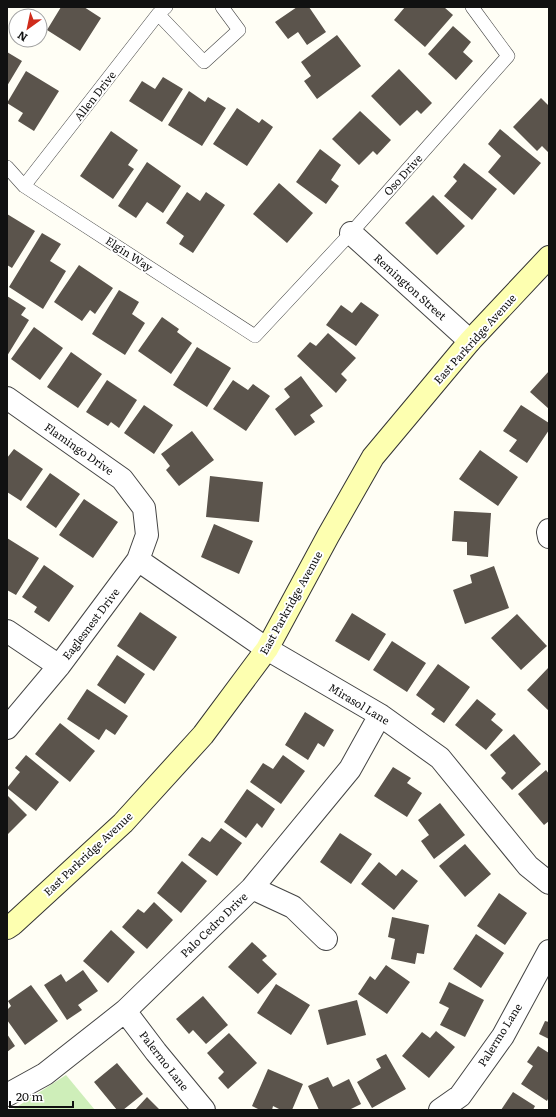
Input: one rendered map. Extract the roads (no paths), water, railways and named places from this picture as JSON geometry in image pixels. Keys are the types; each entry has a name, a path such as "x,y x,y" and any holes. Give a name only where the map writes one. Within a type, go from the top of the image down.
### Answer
{"main road":[{"name":"East Parkridge Avenue","path":"7,928 123,823 203,735 267,649 328,536 373,457 470,341 549,257"}],"street":[{"name":"Remington Street","path":"351,233 470,341"},
{"name":"Flamingo Drive","path":"7,398 122,479 144,508"},
{"name":"Eaglesnest Drive","path":"7,728 59,666 138,560 147,535 144,508"},
{"name":"Mirasol Lane","path":"138,560 267,649 380,715 440,758 528,866 549,883"},
{"path":"7,631 59,666"},
{"name":"Palo Cedro Drive","path":"7,1095 45,1074 125,1011 252,888 350,769 380,715"},
{"path":"252,888 294,907 326,939"},
{"name":"Palermo Lane","path":"440,1110 460,1096 503,1036 549,951"},
{"name":"Palermo Lane","path":"125,1011 156,1052 204,1110"}],"lane":[{"path":"162,11 204,62 239,30 222,7"},
{"name":"Oso Drive","path":"255,336 351,233 508,56 472,7"},
{"name":"Allen Drive","path":"24,186 162,11"},
{"name":"Elgin Way","path":"7,167 24,186 255,336"}]}
